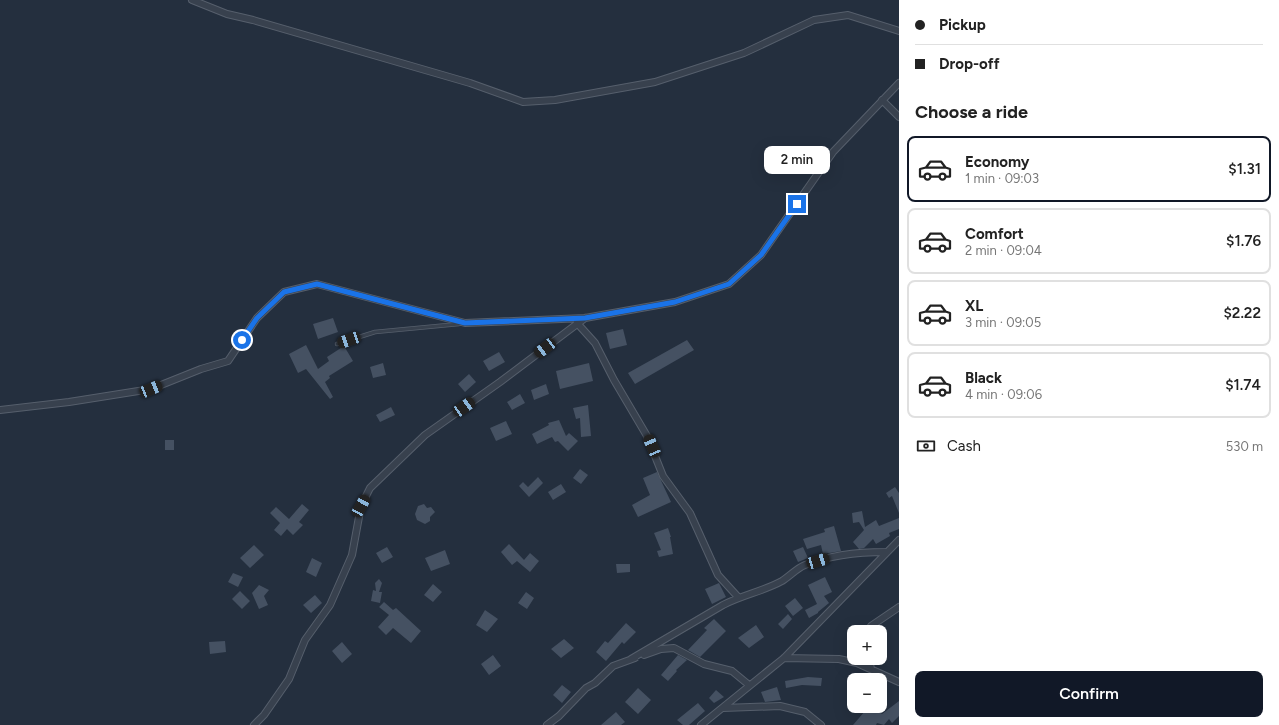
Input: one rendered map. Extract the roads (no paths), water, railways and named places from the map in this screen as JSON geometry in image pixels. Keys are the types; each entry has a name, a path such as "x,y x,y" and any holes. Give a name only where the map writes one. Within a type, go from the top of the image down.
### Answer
{"street":[{"path":"192,0 227,14 261,22 470,83 523,102 555,100 655,82 744,53 814,20 848,15 899,31"},
{"path":"0,410 151,389 201,369 228,361 257,318 284,292 317,284 465,323 585,318 675,302 729,284 761,255 833,152 899,84"},
{"path":"882,100 899,116"},
{"path":"254,725 264,715 289,679 305,640 330,606 352,555 361,506 370,488 425,435 500,382 585,318"},
{"path":"578,323 595,343 614,380 647,436 663,476 690,513 718,575 738,597"},
{"path":"701,725 784,658 899,540"},
{"path":"631,659 738,597 782,580 804,565 865,552 886,552"},
{"path":"872,625 899,607"},
{"path":"547,725 569,706 586,688 595,683 613,666 661,649 674,648 704,664 732,671 749,685"},
{"path":"784,658 839,659 857,663 899,682"},
{"path":"870,665 871,669"},
{"path":"723,708 780,706 805,712 821,725"}],"lane":[{"path":"336,344 375,332 465,323"}]}
